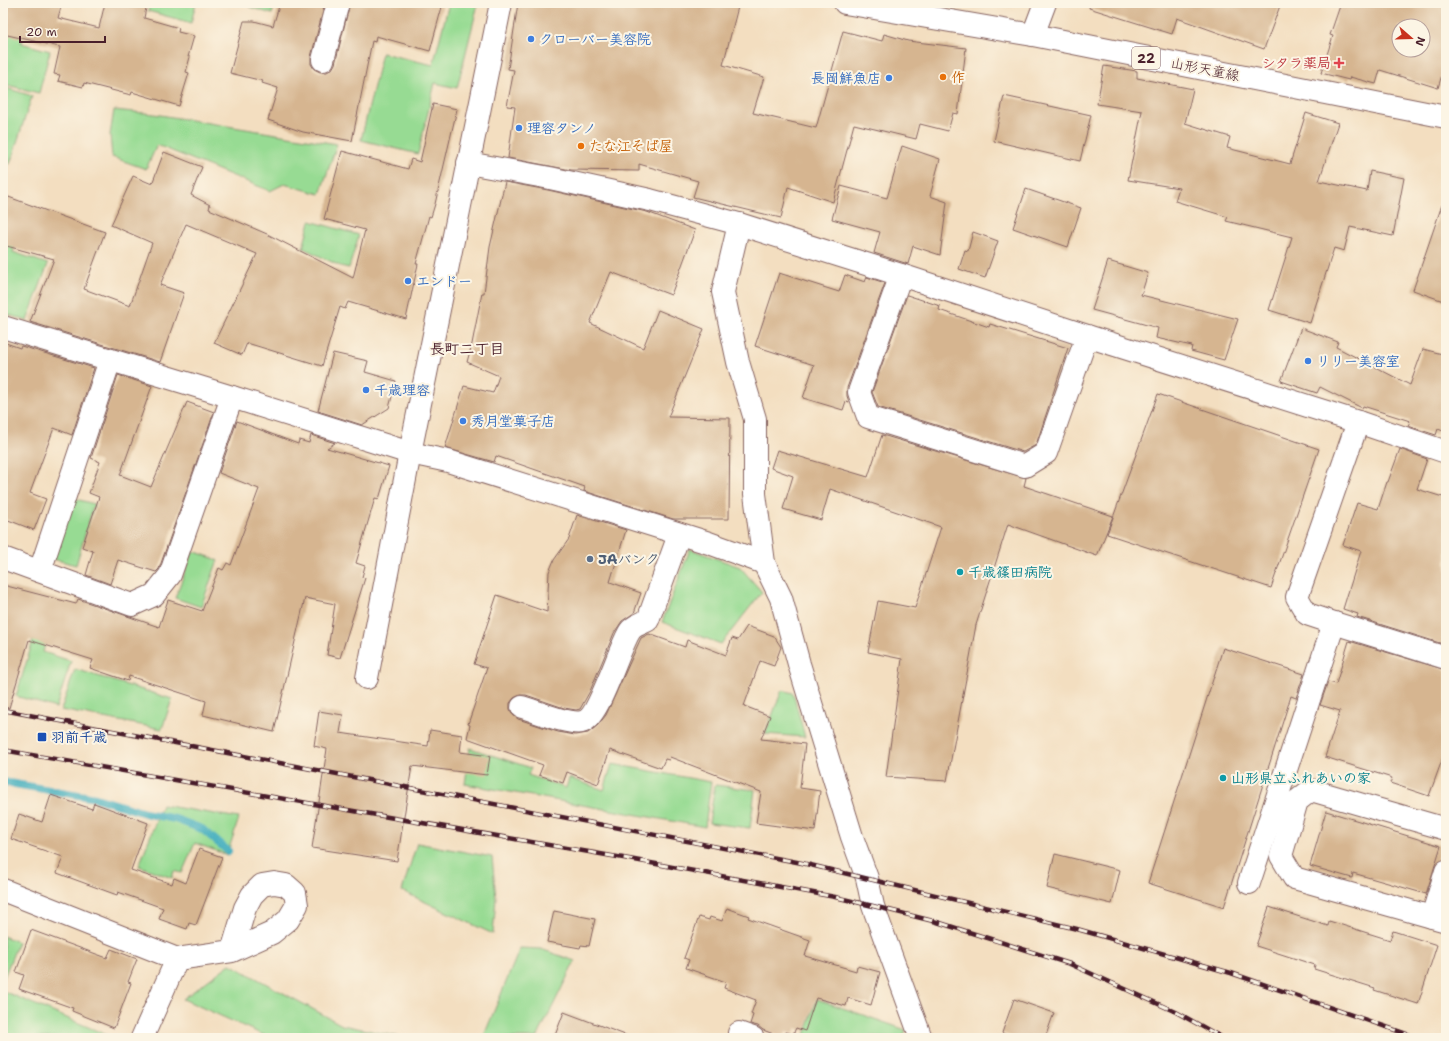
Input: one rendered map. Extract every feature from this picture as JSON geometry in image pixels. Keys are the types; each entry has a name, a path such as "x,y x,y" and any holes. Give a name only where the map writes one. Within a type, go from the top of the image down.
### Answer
{"street":[{"path":"323,60 338,3"},
{"path":"367,678 410,453 501,3"},
{"name":"山形天童線","path":"845,3 1033,35 1446,117"},
{"path":"1033,35 1045,3"},
{"path":"468,163 550,178 650,200 739,224 1358,422 1446,452"},
{"path":"739,224 723,292 738,362 755,419 755,494 764,563 781,598 799,664 852,837 867,878 874,906 922,1038"},
{"path":"901,275 859,392 868,417 1025,466 1046,453 1087,336"},
{"path":"3,327 410,453 448,461 708,543 764,563"},
{"path":"40,571 110,360"},
{"path":"3,558 132,604 154,595 170,575 232,397"},
{"path":"1358,422 1297,598 1307,614 1446,658"},
{"path":"522,707 573,723 583,722 589,717 598,704 630,630 648,620 679,535"},
{"path":"1250,883 1334,623"},
{"path":"1446,829 1311,790 1297,801 1281,856 1294,878 1439,919 1446,871"},
{"path":"3,890 176,959 232,951"},
{"path":"142,1038 176,959"}],"green space":[{"path":"31,3 21,43 50,51 39,93 3,84 3,27"},
{"path":"150,3 196,3 191,23 148,11"},
{"path":"250,3 275,3 272,14 249,7"},
{"path":"449,3 476,3 477,8 457,88 435,83 418,154 361,140 382,53 433,65"},
{"path":"3,87 32,96 10,164 3,162"},
{"path":"114,110 154,114 337,144 320,194 284,184 270,191 157,145 146,169 112,157 110,135"},
{"path":"310,221 359,235 349,268 340,266 303,248"},
{"path":"3,234 17,239 13,252 48,264 27,321 3,313"},
{"path":"72,498 94,504 76,565 53,559"},
{"path":"690,549 740,567 762,592 721,644 662,622"},
{"path":"193,551 218,560 201,607 175,598"},
{"path":"42,611 54,614 43,652 71,661 56,708 16,696"},
{"path":"75,669 172,699 162,729 61,710"},
{"path":"782,690 793,693 805,737 765,734"},
{"path":"470,748 531,768 528,775 566,788 569,778 604,790 612,764 711,782 705,827 465,784"},
{"path":"715,785 755,790 750,828 709,823"},
{"path":"162,805 239,818 227,855 195,843 182,873 174,871 172,878 139,866"},
{"path":"417,843 492,857 496,898 493,934 402,891"},
{"path":"3,936 18,942 3,980"},
{"path":"520,948 541,949 575,961 537,1038 483,1038"},
{"path":"230,964 342,1025 406,1038 270,1038 183,999"},
{"path":"3,991 114,1038 3,1038"},
{"path":"817,999 906,1030 903,1038 880,1038 870,1035 869,1038 804,1038"}],"building":[{"path":"3,3 62,3 58,18 99,28 105,3 147,3 144,18 179,28 178,32 194,36 188,57 190,57 186,72 189,73 179,106 132,92 131,95 84,83 83,87 58,81 60,75 54,74 60,47 3,34"},
{"path":"280,3 325,3 311,57 311,64 314,69 320,72 327,72 332,69 335,64 350,3 443,3 430,51 376,36 375,42 372,41 352,141 303,132 268,120 278,88 262,83 263,81 230,73 244,21 254,21 273,26"},
{"path":"518,3 739,3 723,65 764,77 753,113 816,128 843,31 882,41 884,34 908,41 966,48 958,114 953,113 948,131 920,124 916,139 854,124 833,202 788,187 781,218 693,197 698,181 639,164 639,171 571,170 508,158 515,107 507,106 514,70 508,69"},
{"path":"1090,3 1281,3 1264,49 1177,18 1172,34 1089,8"},
{"path":"1341,3 1446,3 1446,61 1438,88 1380,70 1376,84 1350,77 1349,80 1321,73 1333,36 1330,35"},
{"path":"1104,66 1137,71 1137,78 1193,89 1185,123 1230,137 1227,148 1290,164 1306,113 1338,123 1319,181 1367,191 1370,171 1404,178 1393,236 1350,227 1344,251 1334,248 1310,323 1269,310 1292,237 1226,221 1228,217 1175,201 1179,188 1128,180 1142,111 1097,104"},
{"path":"1004,96 1091,115 1080,161 994,141"},
{"path":"433,104 457,109 435,204 431,217 429,216 416,264 418,264 406,319 348,302 345,309 340,307 322,366 247,343 242,355 214,343 257,254 186,224 160,285 184,293 160,362 30,322 54,259 3,245 3,195 105,232 84,289 130,306 152,243 111,225 133,176 152,184 164,152 202,167 191,195 210,205 209,209 267,234 353,278 365,230 324,219 342,151 408,169 411,159 420,162"},
{"path":"902,146 940,159 930,196 947,202 940,255 913,246 908,264 874,253 880,232 832,219 841,186 887,198"},
{"path":"505,182 647,212 695,230 671,295 611,272 590,323 643,348 658,310 704,329 668,417 730,418 729,519 673,519 584,491 585,487 496,456 494,462 445,448 464,386 493,393 499,376 467,362 482,293 484,293 490,247"},
{"path":"1026,189 1081,208 1068,247 1013,228"},
{"path":"1442,205 1446,206 1446,302 1413,290"},
{"path":"973,232 998,241 985,278 959,269 965,250 968,251"},
{"path":"1108,261 1148,273 1141,295 1238,319 1224,360 1191,351 1192,346 1156,338 1158,328 1092,310"},
{"path":"779,273 839,292 845,275 865,282 867,277 885,283 847,388 849,402 846,401 843,410 803,398 814,365 755,346"},
{"path":"907,295 940,306 939,310 989,327 990,324 1068,348 1036,445 1023,452 878,407 872,392"},
{"path":"1301,328 1338,342 1336,347 1410,385 1423,349 1446,355 1446,432 1438,429 1436,435 1408,426 1410,421 1363,406 1362,408 1320,387 1317,393 1281,381"},
{"path":"3,342 94,368 72,435 54,428 30,493 46,499 34,530 3,518"},
{"path":"333,353 368,361 365,372 396,381 389,408 362,425 318,411"},
{"path":"118,375 152,386 120,475 151,487 187,402 214,412 159,569 156,572 118,560 110,584 86,575 93,551 82,547 99,497 89,493 100,462 91,458"},
{"path":"1158,394 1319,449 1271,588 1107,534"},
{"path":"237,421 298,444 299,440 309,443 311,435 335,443 327,448 389,466 379,499 375,498 356,563 365,566 362,577 365,578 340,658 327,655 335,604 305,598 274,732 203,715 206,701 129,676 128,681 90,668 93,660 29,640 9,708 3,707 3,585 76,604 78,599 159,627 168,600 202,611 219,568 223,570 227,563 231,565 259,489 219,473"},
{"path":"882,435 1026,478 1024,486 1113,516 1097,556 1008,524 976,625 947,781 886,777 902,659 868,652 878,601 915,608 941,527 830,489 821,520 783,509 793,476 771,468 777,450 868,477"},
{"path":"1400,449 1427,459 1417,489 1446,498 1446,645 1357,617 1358,614 1343,609 1361,551 1343,545 1357,503 1378,509"},
{"path":"577,515 626,530 610,582 641,593 634,613 622,621 614,633 590,691 580,709 576,710 564,708 526,695 520,695 514,698 510,703 510,709 513,715 518,719 558,732 575,735 588,733 598,725 606,715 641,638 649,634 685,647 687,640 726,655 732,638 738,640 747,626 774,636 781,647 774,666 760,661 744,706 770,716 761,739 805,744 800,788 820,791 815,831 756,823 761,792 670,757 669,760 665,759 661,768 610,750 598,784 567,772 563,783 539,775 543,765 467,738 470,725 468,724 487,668 474,664 497,595 547,612 549,572 554,560 569,539"},
{"path":"1349,641 1446,670 1446,749 1429,796 1390,783 1392,778 1325,757 1340,711 1320,705 1328,682 1336,684"},
{"name":"山形県立ふれあいの家","path":"1223,648 1304,674 1296,698 1291,696 1224,907 1148,883"},
{"path":"319,711 343,715 340,733 428,746 430,730 462,735 460,752 490,756 487,775 412,766 397,861 312,848 327,749 314,746"},
{"path":"51,795 92,809 94,803 148,823 131,870 172,884 174,878 186,883 199,849 222,857 196,925 189,923 187,929 159,919 163,908 118,892 117,895 57,873 63,857 11,839 19,814 42,822"},
{"path":"1326,811 1441,846 1426,894 1353,873 1352,878 1310,866"},
{"path":"1055,854 1120,870 1112,904 1047,888"},
{"path":"1269,907 1328,926 1329,921 1390,940 1393,931 1437,945 1418,1004 1374,990 1375,988 1314,969 1315,965 1256,946"},
{"path":"727,908 749,916 748,918 810,940 805,956 856,971 857,966 880,972 871,1005 848,998 846,1006 816,998 805,1031 796,1028 793,1034 786,1032 784,1038 750,1024 753,1015 751,1014 756,1000 724,988 726,982 686,968 689,960 684,958 699,917 709,920 710,917 722,921"},
{"path":"554,911 595,919 589,946 581,945 580,948 547,942"},
{"path":"31,930 107,958 111,949 137,959 128,982 131,983 114,1028 72,1011 73,1008 19,989 24,975 16,972"},
{"path":"1014,999 1054,1013 1045,1038 1015,1038 1002,1033"},
{"path":"564,1012 628,1036 628,1038 554,1038"}],"waterway":[{"path":"3,782 96,798 145,813 175,819 202,829 228,851"}],"railway":[{"path":"3,710 802,863 1077,929 1231,973 1418,1038"},
{"path":"3,750 629,859 835,897 937,922 1070,964 1176,1012 1223,1038"}],"place":[{"name":"クローバー美容院","path":"531,39"},
{"name":"シタラ薬局","path":"1339,63"},
{"name":"作","path":"943,77"},
{"name":"長岡鮮魚店","path":"889,78"},
{"name":"理容タンノ","path":"519,128"},
{"name":"たな江そば屋","path":"581,146"},
{"name":"エンドー","path":"408,281"},
{"name":"リリー美容室","path":"1308,361"},
{"name":"千歳理容","path":"366,390"},
{"name":"秀月堂菓子店","path":"463,421"},
{"name":"JAバンク","path":"590,559"},
{"name":"千歳篠田病院","path":"960,572"},
{"name":"羽前千歳","path":"42,737"},
{"name":"山形県立ふれあいの家","path":"1223,778"}],"district":[{"name":"長町二丁目","path":"467,349"}]}
